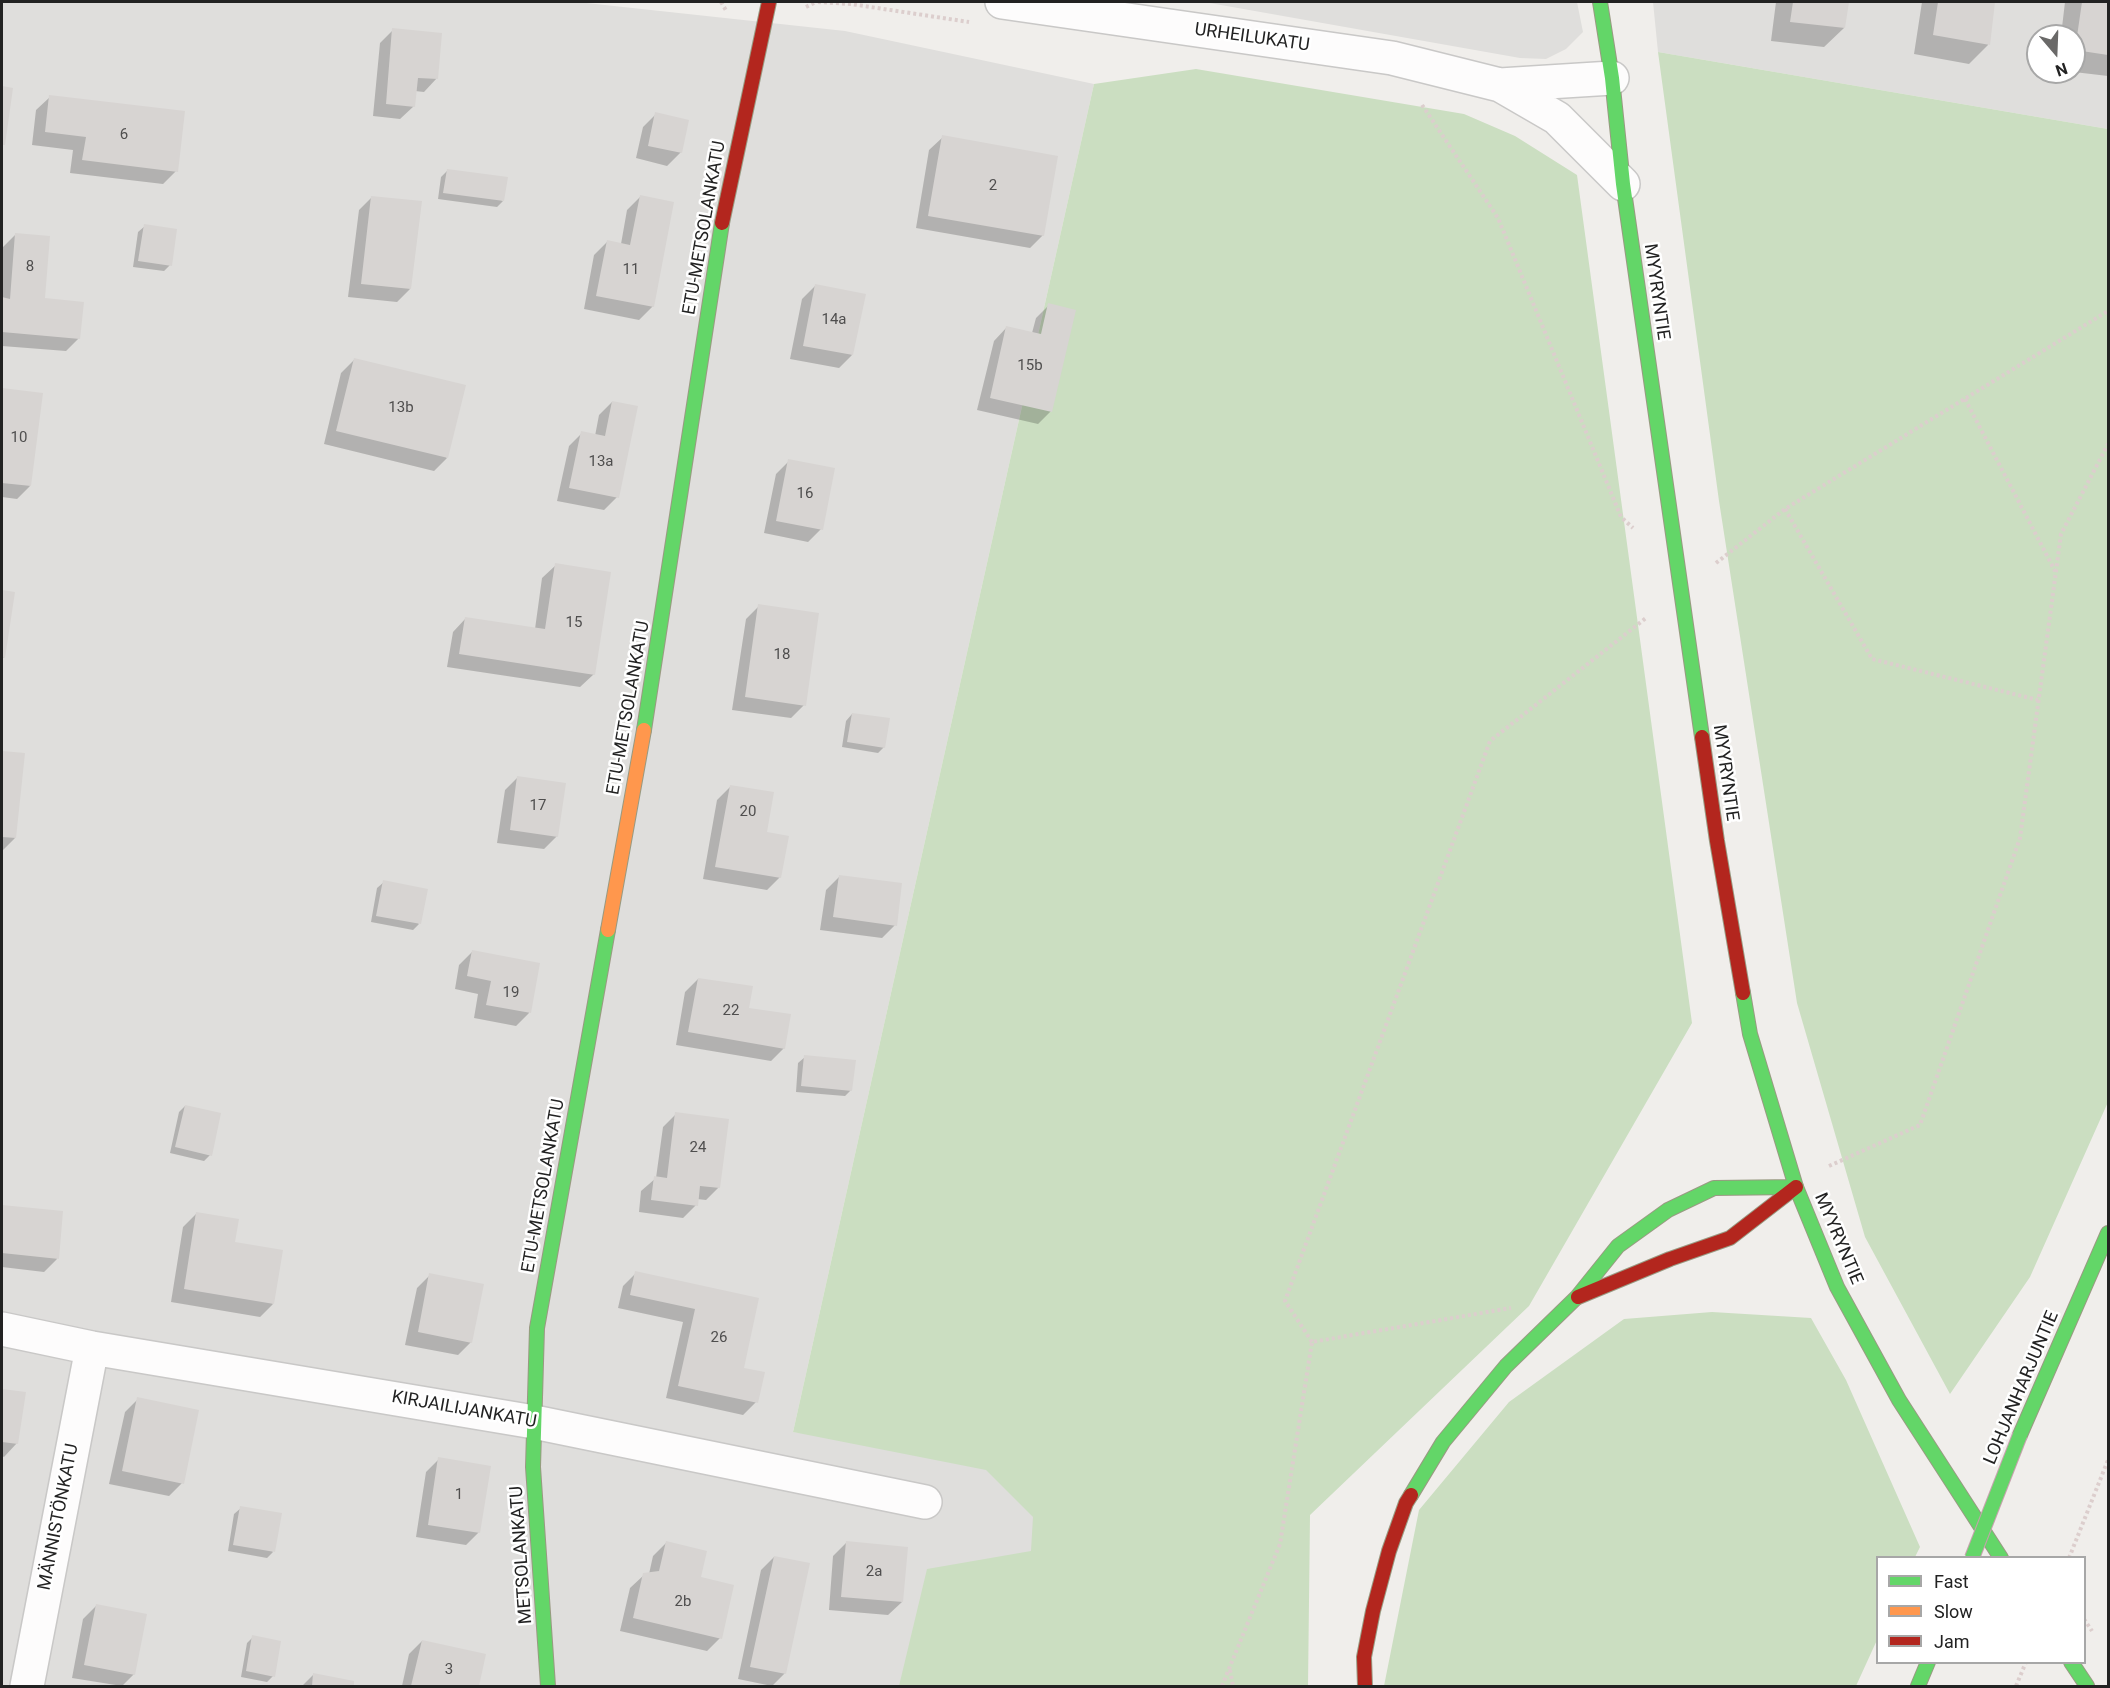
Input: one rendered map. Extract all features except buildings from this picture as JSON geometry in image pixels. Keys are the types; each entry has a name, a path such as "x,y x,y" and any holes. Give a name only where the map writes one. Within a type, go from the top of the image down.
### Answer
{"main road":[{"name":"ETU-METSOLANKATU","path":"534,1422 537,1328 651,689 725,200 769,2"},
{"name":"MYYRYNTIE","path":"1600,2 1612,78 1623,184 1717,841 1750,1034 1796,1187 1837,1287 1899,1400 2000,1556"},
{"path":"1576,1297 1730,1238 1796,1187"},
{"path":"1365,1686 1364,1657 1373,1611 1389,1551 1406,1503 1443,1442 1506,1366 1576,1297 1618,1246 1668,1210 1714,1188 1796,1187"},
{"name":"LOHJANHARJUNTIE","path":"1972,1556 2020,1435 2109,1233"},
{"name":"METSOLANKATU","path":"534,1422 533,1467 548,1686"},
{"path":"1918,1686 1927,1664"},
{"path":"2072,1664 2086,1686"}],"street":[{"name":"URHEILUKATU","path":"1002,2 1392,58 1500,85 1557,118 1623,184"},
{"name":"URHEILUKATU","path":"1500,85 1612,78"},
{"name":"KIRJAILIJANKATU","path":"2,1329 92,1348 534,1422 925,1502"},
{"name":"MÄNNISTÖNKATU","path":"27,1686 92,1348"}],"path":[{"path":"1419,100 1498,218 1622,517 1635,529 1672,527"},
{"path":"1222,1686 1281,1544 1312,1342 1284,1301 1490,741 1785,509 2109,311"},
{"path":"1965,399 2056,572"},
{"path":"1796,1187 1829,1167 1920,1125 2020,838 2061,534 2109,444"},
{"path":"1785,509 1872,659 2038,700"},
{"path":"1716,552 1718,574"},
{"path":"1826,1155 1829,1167"},
{"path":"1312,1342 1519,1307"},
{"path":"2069,1556 2109,1460"},
{"path":"2016,1686 2025,1664"},
{"path":"1229,1670 1233,1686"}],"shaded area":[{"path":"2,2 577,2 845,31 1094,84 793,1432 1096,1464 1066,1686 2,1686"},
{"path":"1204,2 1577,2 1583,32 1566,49 1546,59 1520,58"},
{"path":"1653,2 2108,2 2108,129 1658,52"}],"green space":[{"path":"1658,52 2108,129 2108,1102 2030,1277 1950,1394 1865,1237 1797,1003 1719,501"},
{"path":"1196,69 1464,114 1515,136 1577,175 1692,1023 1529,1306 1310,1515 1308,1686 899,1686 927,1569 1031,1551 1033,1517 986,1470 793,1432 1094,84"},
{"path":"1712,1312 1811,1318 1846,1380 1920,1547 1916,1556 1876,1556 1876,1642 1856,1686 1384,1686 1419,1510 1509,1402 1624,1319"}],"traffic: fast":[{"path":"1600,2 1612,78 1623,184 1702,737"},
{"path":"644,730 722,223"},
{"path":"548,1686 533,1467 537,1328 608,930"},
{"path":"1743,993 1750,1034 1796,1187 1837,1287 1899,1400 2000,1556"},
{"path":"1411,1495 1443,1442 1506,1366 1577,1297 1618,1246 1668,1210 1714,1188 1796,1187"},
{"path":"2020,1435 2108,1233"},
{"path":"1973,1556 2020,1435"},
{"path":"1918,1686 1927,1664"},
{"path":"2072,1664 2087,1686"}],"traffic: slow":[{"path":"608,930 644,730"}],"traffic: jam":[{"path":"722,223 769,2"},
{"path":"1702,737 1743,993"},
{"path":"1578,1297 1670,1259 1730,1238 1796,1187"},
{"path":"1365,1686 1364,1657 1373,1611 1389,1551 1411,1495"}]}
